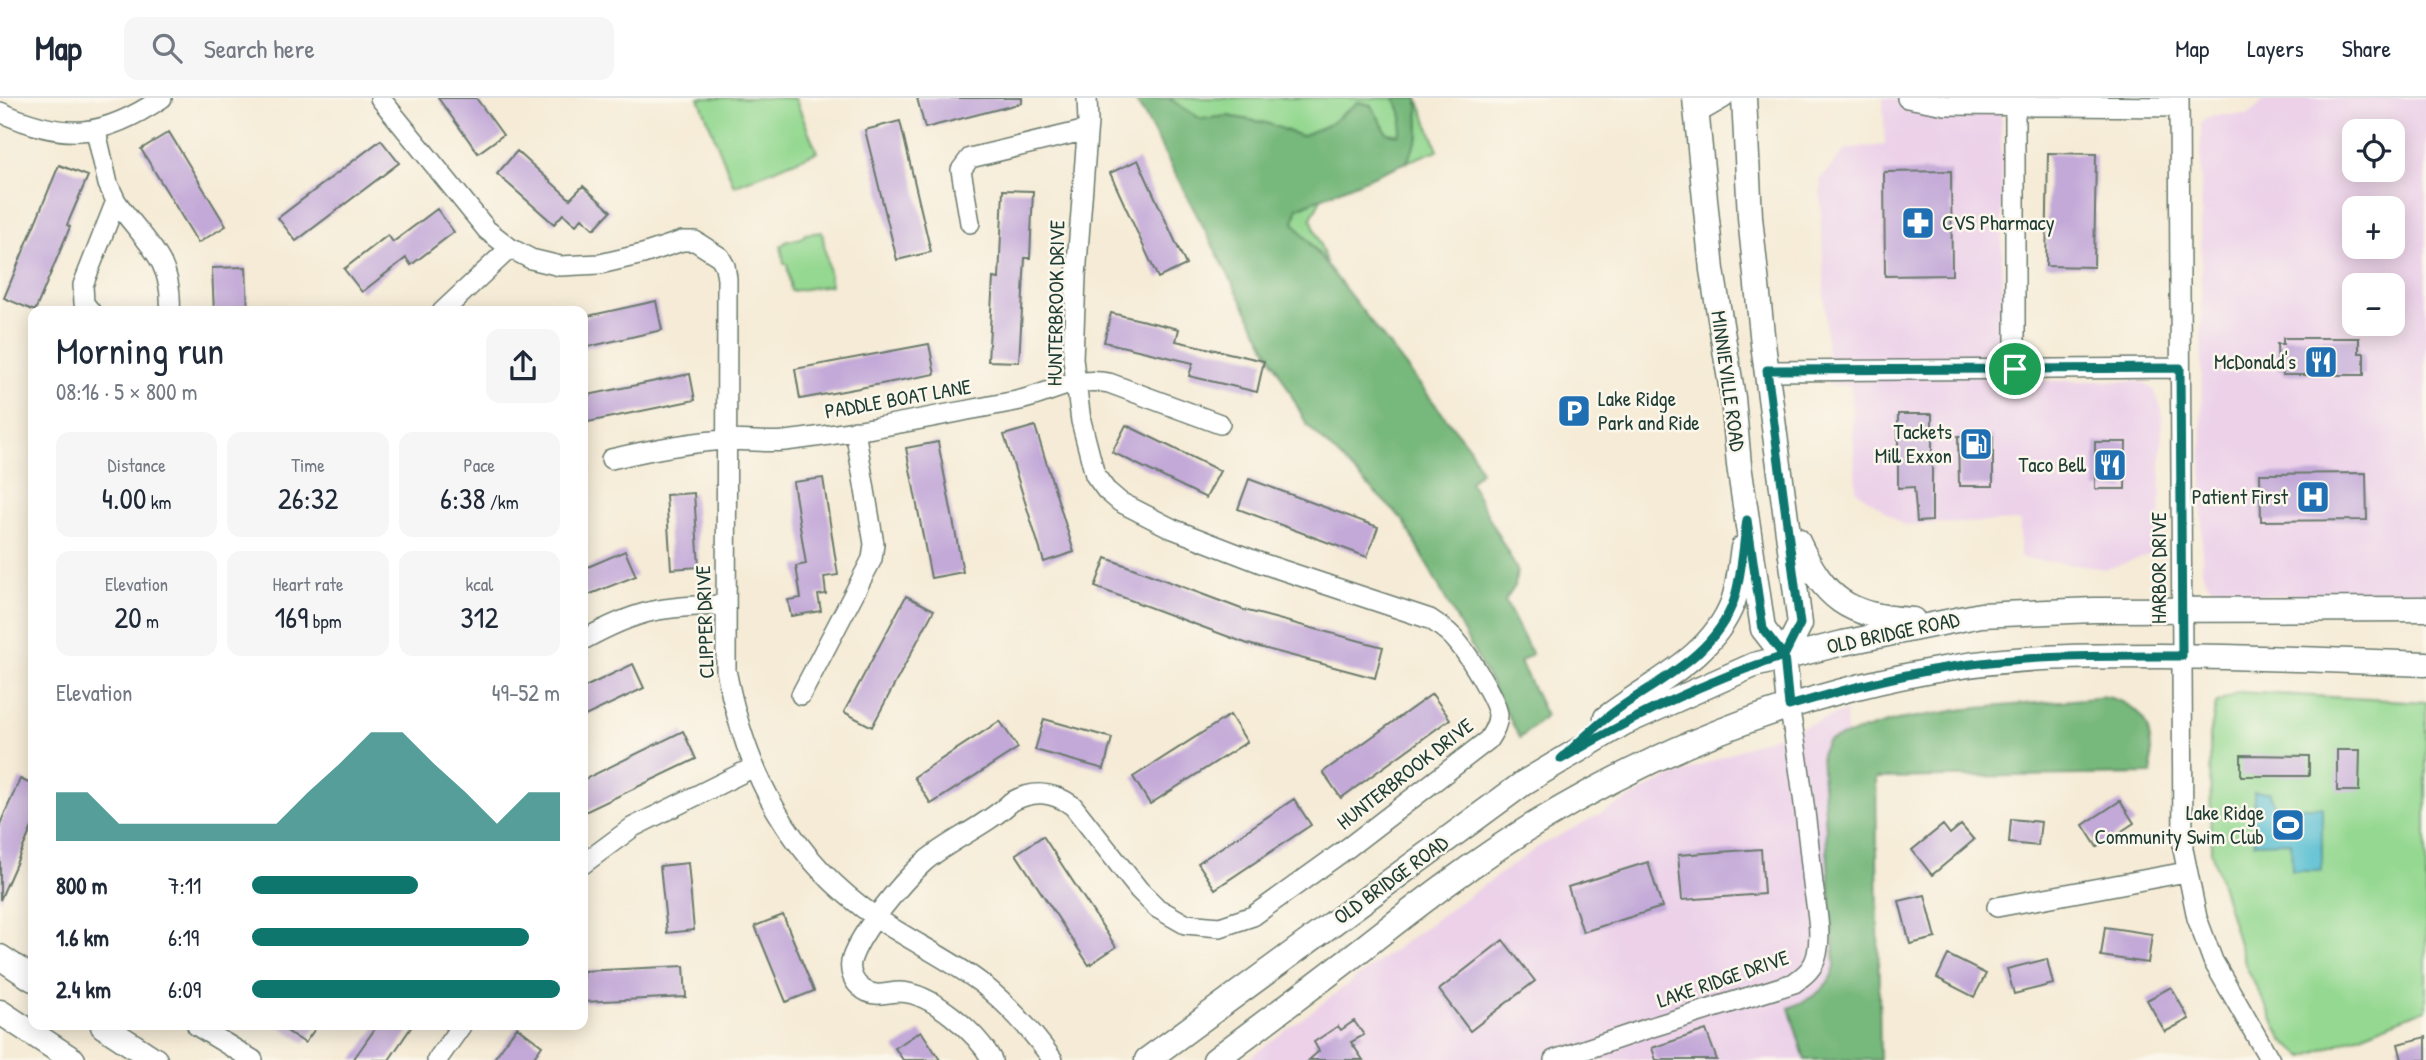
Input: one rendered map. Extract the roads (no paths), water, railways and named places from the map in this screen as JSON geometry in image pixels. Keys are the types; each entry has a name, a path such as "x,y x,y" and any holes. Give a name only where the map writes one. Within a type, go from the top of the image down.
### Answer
{"main road":[{"name":"MINNIEVILLE ROAD","path":"1696,105 1712,270 1733,398 1763,629 1784,656 1800,624 1750,218 1744,98"},
{"path":"1561,759 1609,716 1681,666 1712,637 1724,621 1734,600 1747,520"},
{"path":"1788,520 1812,570 1822,586 1836,598 1849,606 1876,615 1939,622"},
{"name":"OLD BRIDGE ROAD","path":"1147,1060 1525,782 1624,723 1721,678 1784,656 1983,615 2041,611 2182,609 2426,609"},
{"path":"1784,656 1789,706"},
{"name":"OLD BRIDGE ROAD","path":"1215,1060 1438,889 1534,824 1661,755 1789,706 1888,679 1951,667 2015,660 2078,656 2291,657 2426,664"},
{"path":"0,957 28,976"},
{"path":"0,1012 73,1060"},
{"path":"109,1030 155,1060"}],"street":[{"path":"0,112 24,123 50,130 96,131 119,123 162,98"},
{"path":"380,98 487,230 510,248 448,306"},
{"name":"HUNTERBROOK DRIVE","path":"876,918 924,862 1011,802 1023,795 1037,793 1051,794 1073,806 1139,890 1157,908 1178,922 1200,927 1235,923 1253,916 1349,847 1488,740 1496,727 1498,715 1495,703 1460,644 1430,619 1217,547 1172,529 1120,502 1106,490 1095,475 1080,421 1074,382 1076,276 1087,98"},
{"path":"1696,105 1724,98"},
{"path":"1906,98 1945,105 2179,102"},
{"name":"HARBOR DRIVE","path":"2179,102 2183,849 2197,918 2213,961 2270,1060"},
{"path":"2015,105 2015,369"},
{"path":"970,223 961,170 970,158 1087,130"},
{"path":"96,131 108,184 116,201 160,257 168,274 170,306"},
{"path":"86,306 83,285 116,201"},
{"name":"CLIPPER DRIVE","path":"510,248 531,259 560,266 600,264 682,241 695,241 720,257 727,279 726,670 733,702 754,767 773,807 800,848 829,879 876,918 980,983 1009,1007 1053,1060"},
{"path":"1767,370 2180,368"},
{"path":"1074,382 1094,380 1109,383 1220,424"},
{"name":"PADDLE BOAT LANE","path":"611,459 685,443 726,440 783,442 1021,400 1074,382"},
{"path":"801,695 872,559 874,544 855,430"},
{"path":"588,637 625,618 651,610 673,606 726,605"},
{"name":"LAKE RIDGE DRIVE","path":"1554,1060 1794,983 1813,965 1817,952 1818,926 1803,783 1789,706"},
{"path":"588,860 633,827 754,767"},
{"path":"1997,907 2186,872"},
{"path":"876,918 852,957 850,967 858,985 866,992 876,995 898,992 930,1000 984,1046 992,1060"},
{"path":"204,1030 253,1060"},
{"path":"437,1060 458,1030"}],"water":[{"name":"Lake Ridge Community Swim Club","path":"2254,792 2270,792 2274,807 2322,807 2322,871 2292,871 2291,842 2254,843"}],"place":[{"name":"CVS Pharmacy","path":"1918,223"},
{"name":"McDonald's","path":"2321,362"},
{"name":"Lake Ridge Park and Ride","path":"1574,411"},
{"name":"Tackets Mill Exxon","path":"1976,444"},
{"name":"Taco Bell","path":"2110,465"},
{"name":"Patient First","path":"2313,497"},
{"name":"Lake Ridge Community Swim Club","path":"2288,825"}]}
